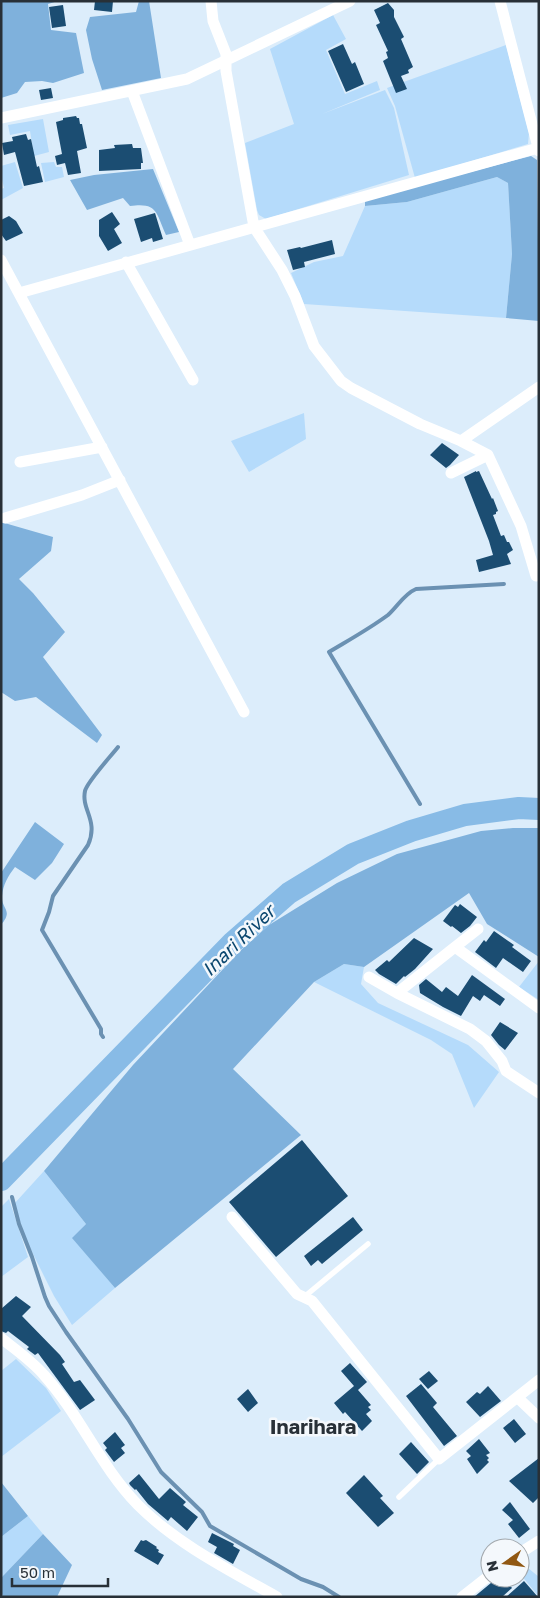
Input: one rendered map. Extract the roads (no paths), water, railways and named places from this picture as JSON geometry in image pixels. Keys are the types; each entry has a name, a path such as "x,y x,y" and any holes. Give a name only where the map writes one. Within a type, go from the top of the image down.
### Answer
{"street":[{"path":"210,1 213,21 226,54 226,71 254,227 282,270 295,296 314,346 341,381 350,388 420,424 461,441 488,455 521,526 536,576"},
{"path":"1,118 188,79 350,1"},
{"path":"19,293 190,244 538,150 500,1"},
{"path":"132,91 190,244"},
{"path":"1,260 244,712"},
{"path":"126,262 193,380"},
{"path":"461,441 539,387"},
{"path":"20,462 102,447"},
{"path":"451,473 488,455"},
{"path":"5,518 82,495 120,480"},
{"path":"397,992 478,929"},
{"path":"455,947 539,1008"},
{"path":"370,977 470,1029 486,1041 502,1061 506,1071 539,1092"},
{"path":"232,1217 297,1294 312,1301 439,1459 539,1380"},
{"path":"1,1338 45,1376 117,1481 137,1504 153,1519 192,1548 277,1597"},
{"path":"518,1398 539,1418"},
{"path":"462,1597 480,1583"}],"lane":[{"path":"304,1297 368,1244"},
{"path":"399,1497 439,1459"}],"waterway":[{"path":"420,804 329,652 388,615 405,597 416,589 504,584"},
{"path":"103,1037 101,1029 42,930 53,896 88,845 91,836 92,829 85,804 85,791 94,775 118,747"},
{"name":"Inari River","path":"1,1180 233,942 289,893 353,854 411,831 465,815 519,808 539,809"},
{"path":"12,1197 19,1224 49,1306 128,1419 161,1472 202,1512 210,1526 301,1579 323,1587 339,1597"}],"district":[{"name":"Inarihara","path":"313,1426"}]}
